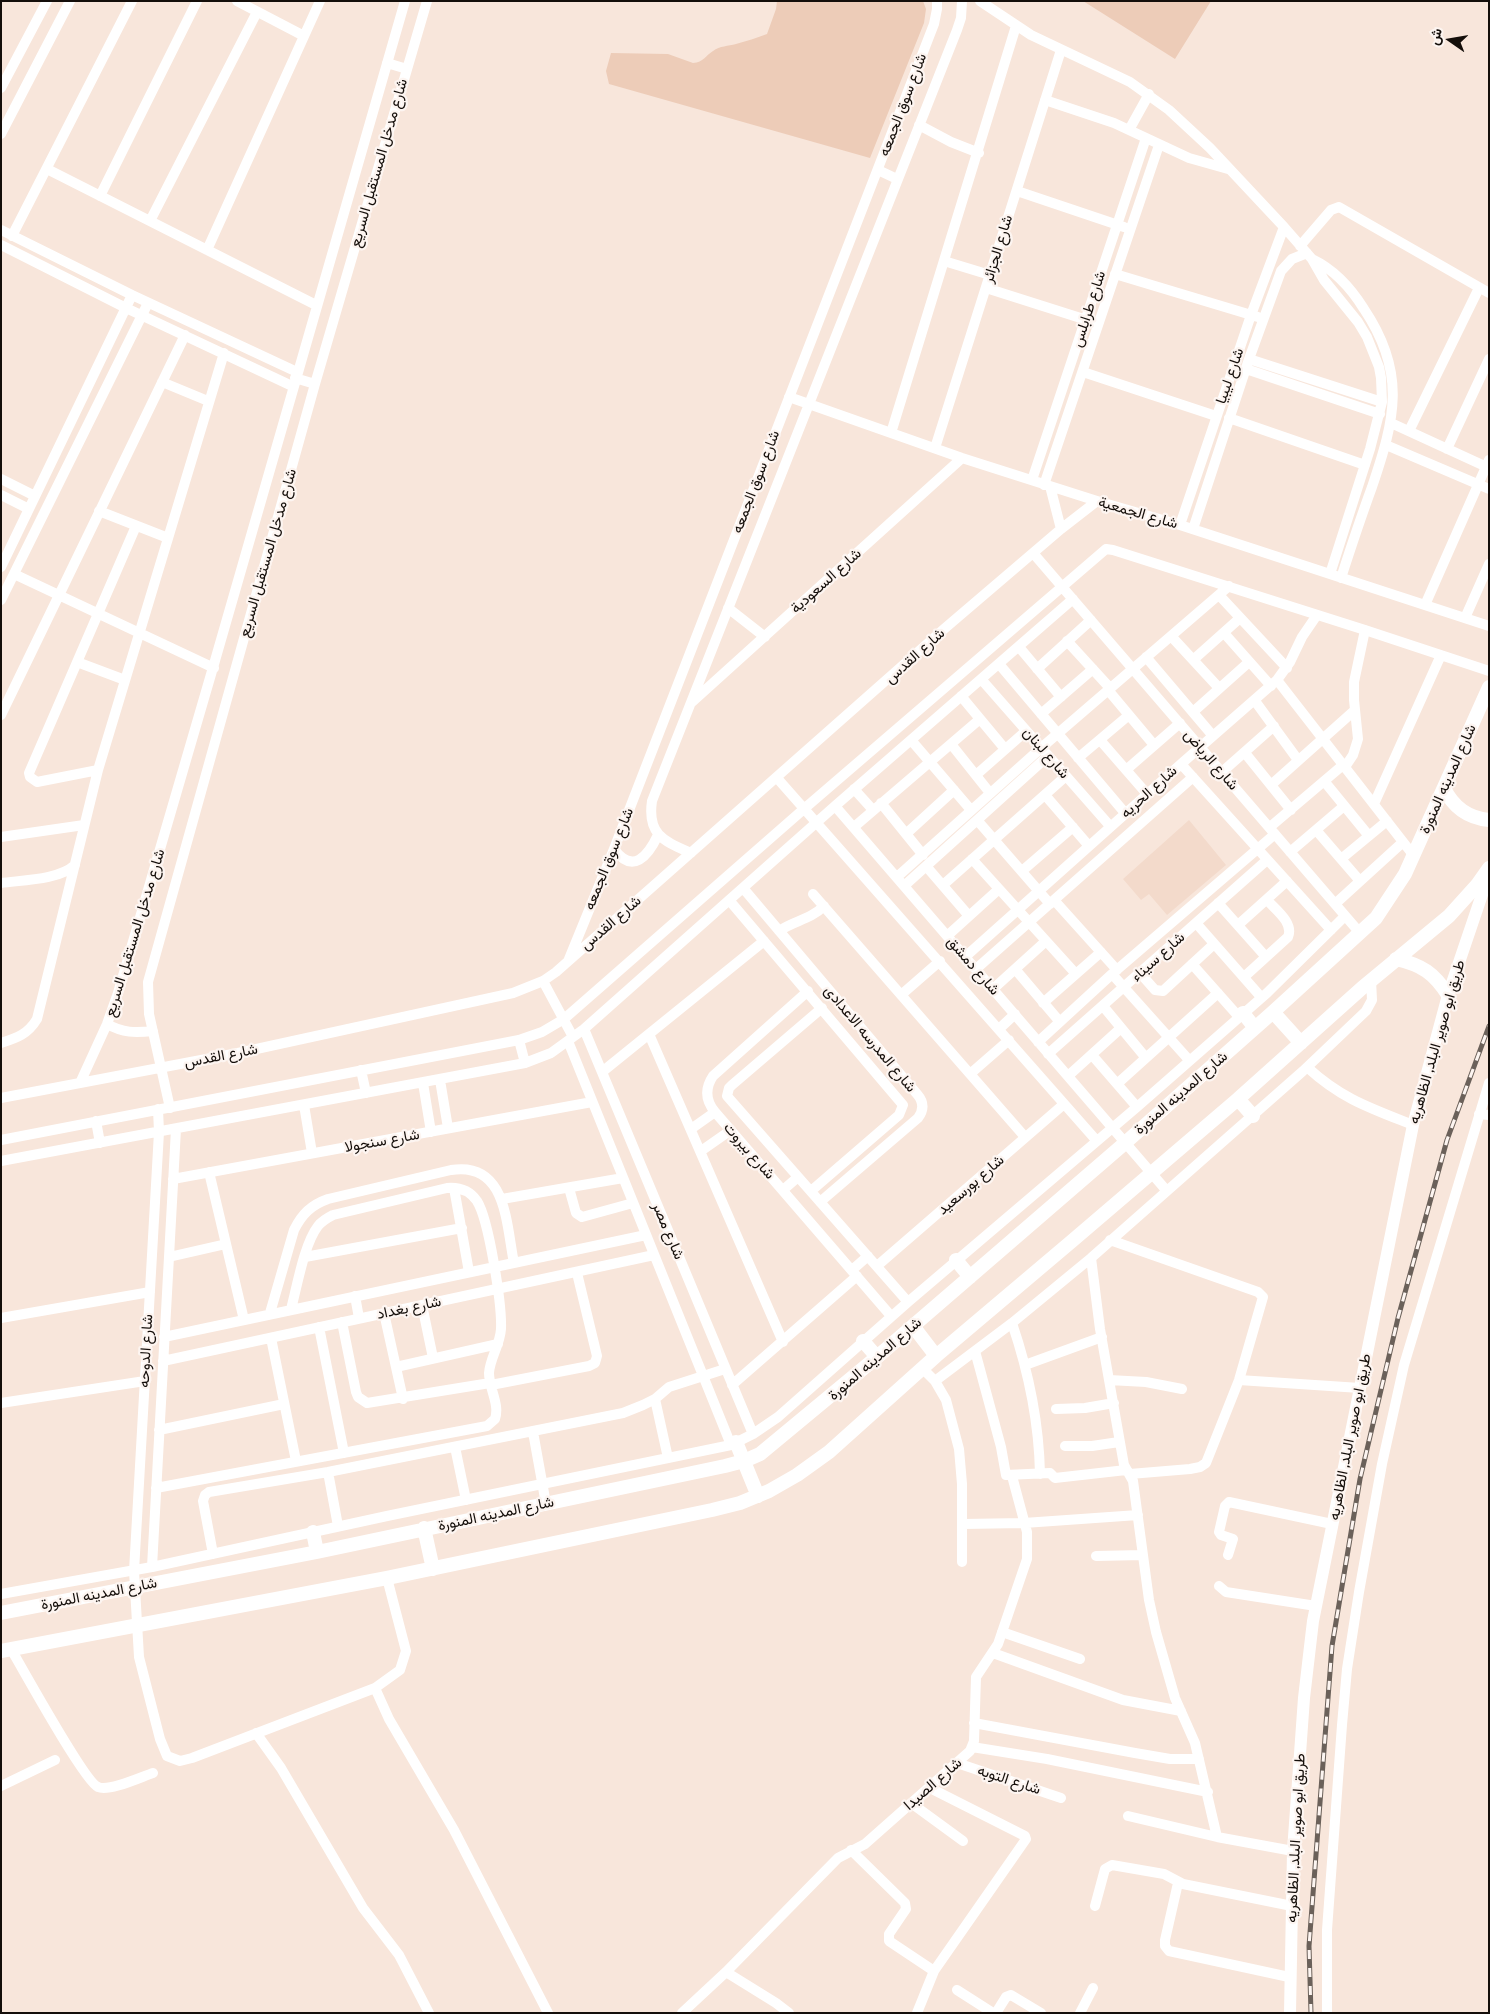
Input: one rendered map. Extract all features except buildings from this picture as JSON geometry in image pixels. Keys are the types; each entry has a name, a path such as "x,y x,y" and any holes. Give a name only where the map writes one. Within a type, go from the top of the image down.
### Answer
{"main road":[{"name":"شارع المدينه المنورة","path":"1,1613 317,1552 744,1461 760,1454 877,1357 1125,1143 1376,918 1387,904 1414,856 1489,687"},
{"path":"1444,788 1456,806 1465,813 1476,818 1489,820"},
{"path":"6,1650 433,1569 712,1510 758,1496 797,1475 830,1452 922,1368 1238,1099 1371,980 1449,916 1468,896 1489,868"},
{"path":"1396,959 1412,963 1427,970 1439,981 1448,995"},
{"path":"1273,1012 1301,1043"},
{"path":"1241,1015 1255,1028"},
{"path":"1238,1099 1253,1116"},
{"path":"956,1260 970,1277"},
{"path":"912,1326 936,1356"},
{"path":"864,1340 877,1357"},
{"path":"734,1444 744,1461 758,1496"},
{"path":"424,1528 433,1569"},
{"path":"313,1532 317,1552"}],"street":[{"path":"1,88 46,1"},
{"path":"1,134 70,1"},
{"path":"12,236 132,1"},
{"path":"100,196 197,1"},
{"path":"237,1 304,36"},
{"path":"207,250 320,1"},
{"name":"شارع مدخل المستقبل السريع","path":"80,1083 107,1024 118,993 214,668 316,305 405,1"},
{"name":"شارع مدخل المستقبل السريع","path":"170,1108 147,998 148,982 315,384 426,1"},
{"name":"شارع سوق الجمعه","path":"568,961 614,849 878,170 934,24 937,1"},
{"name":"شارع سوق الجمعه","path":"658,835 653,827 651,818 652,801 957,30 961,18 962,1"},
{"path":"980,1 1016,26 1112,73 1149,94 1190,128 1284,227 1358,322 1376,355 1381,378 1382,402 1370,449 1330,574"},
{"path":"150,221 257,12"},
{"path":"891,433 1016,26"},
{"name":"شارع الجزائر","path":"935,448 1062,50"},
{"path":"386,63 407,69"},
{"path":"1129,130 1149,94"},
{"path":"1045,100 1085,112 1202,163 1228,169"},
{"path":"919,125 978,153"},
{"name":"شارع طرابلس","path":"1032,480 1146,138"},
{"name":"شارع طرابلس","path":"1047,485 1063,429 1159,145"},
{"path":"47,169 316,305"},
{"path":"878,170 897,179"},
{"path":"1017,191 1130,228"},
{"name":"شارع ليبيا","path":"1193,529 1247,364 1281,271 1292,259 1306,253 1331,210 1339,207 1479,288"},
{"name":"شارع ليبيا","path":"1180,525 1251,315 1284,227"},
{"path":"1,230 295,379"},
{"path":"1,245 142,316 224,354 295,379 315,384"},
{"path":"1306,253 1341,279 1368,315 1386,349 1391,368 1394,404 1391,423 1341,578"},
{"path":"944,261 990,275"},
{"path":"1115,274 1263,318"},
{"path":"986,288 1098,324"},
{"path":"1409,431 1479,288 1489,293"},
{"path":"1,567 132,295"},
{"path":"1,600 148,303"},
{"path":"1358,322 1368,315"},
{"path":"1,715 185,335"},
{"path":"1,1043 25,1034 32,1028 37,1019 98,770 208,401 224,354"},
{"path":"1447,448 1489,358"},
{"path":"1247,364 1328,385 1382,402"},
{"path":"1247,364 1326,396 1380,414"},
{"path":"1083,372 1216,416"},
{"path":"162,382 208,401"},
{"path":"1326,396 1328,385"},
{"name":"شارع الجمعية","path":"789,397 962,458 1097,502 1193,529 1489,626"},
{"path":"78,408 93,415"},
{"path":"1229,418 1365,465"},
{"path":"1391,423 1488,465 1425,605"},
{"path":"1051,425 1063,429"},
{"path":"1210,435 1222,439"},
{"path":"1370,449 1384,449 1489,489"},
{"name":"شارع السعودية","path":"690,705 962,458"},
{"path":"1,479 35,496"},
{"path":"1047,485 1061,529"},
{"path":"1,495 29,509"},
{"name":"شارع القدس","path":"1,1098 161,1068 505,995 543,982 1033,553 1097,502"},
{"path":"99,511 168,538"},
{"path":"98,770 37,782 33,780 29,773 136,526"},
{"path":"1,1140 519,1040 542,1032 564,1019 1103,551 1110,549 1230,586 1489,671"},
{"name":"شارع الرياض","path":"1033,553 1360,933"},
{"path":"1465,618 1489,564"},
{"path":"14,574 214,668"},
{"path":"900,882 923,855 971,810 1132,668 1230,586"},
{"path":"1219,595 1287,668"},
{"path":"1,1161 440,1080 525,1063 551,1053 584,1029 854,789 1073,599"},
{"path":"728,608 764,637"},
{"name":"شارع الحريه","path":"965,957 1110,826 1274,683 1287,668 1302,636 1317,615"},
{"path":"1193,660 1240,618"},
{"path":"1037,669 1091,620"},
{"path":"1272,831 1291,810 1344,766 1353,755 1358,739 1354,682 1365,630"},
{"path":"1224,633 1249,662 1274,683 1323,738 1414,856"},
{"path":"1171,636 1219,688"},
{"path":"1068,641 1154,745"},
{"path":"1019,647 1061,697"},
{"path":"1374,804 1441,655"},
{"path":"1146,657 1213,736"},
{"name":"شارع لبنان","path":"976,661 984,677 1026,731 1110,826"},
{"path":"77,662 125,680"},
{"path":"1193,712 1249,662"},
{"name":"شارع لبنان","path":"999,664 1125,813"},
{"path":"1041,714 1092,669"},
{"path":"961,696 1006,749"},
{"path":"1255,701 1298,760"},
{"path":"1270,785 1355,710"},
{"path":"1078,758 1129,715"},
{"path":"854,827 980,719"},
{"path":"1126,770 1180,723"},
{"path":"1222,772 1274,726"},
{"path":"976,775 1026,731"},
{"path":"911,740 971,810"},
{"path":"1100,740 1147,794"},
{"path":"950,744 990,793"},
{"path":"1245,753 1291,810"},
{"path":"900,882 926,866 1048,756"},
{"name":"شارع الرياض","path":"1181,764 1330,930"},
{"path":"942,884 1066,776"},
{"name":"شارع الحريه","path":"976,969 1192,777"},
{"name":"شارع دمشق","path":"777,778 1096,1140"},
{"path":"1324,781 1369,836"},
{"path":"854,789 890,816 907,833 923,855"},
{"path":"907,833 954,790"},
{"path":"1045,795 1089,846"},
{"name":"شارع دمشق","path":"835,806 1166,1190"},
{"path":"1290,852 1344,806"},
{"path":"977,820 1039,891 1101,952 1124,987 1189,1060"},
{"path":"1341,859 1387,821"},
{"path":"1,836 84,825"},
{"path":"1022,871 1073,827"},
{"path":"1316,830 1360,882"},
{"name":"شارع سيناء","path":"1038,1042 1115,972 1258,849 1272,831"},
{"path":"614,849 624,860 635,862 641,860 651,850 658,835 663,840 691,853"},
{"path":"1335,904 1404,842"},
{"path":"1080,853 1092,866"},
{"path":"972,859 1076,974"},
{"name":"شارع سيناء","path":"1048,1054 1267,860"},
{"path":"1,883 56,876 75,865"},
{"path":"926,866 970,916"},
{"name":"طريق ابو صوير البلد, الظاهريه","path":"1290,2013 1289,1977 1293,1851 1307,1660 1316,1606 1413,1125 1448,995 1489,874"},
{"path":"1238,925 1287,881"},
{"name":"شارع المدرسه الاعدادى","path":"743,888 917,1094 922,1103 921,1114 918,1118 820,1202"},
{"path":"947,936 999,889"},
{"path":"813,894 1025,1137"},
{"name":"شارع المدرسه الاعدادى","path":"729,900 902,1101 903,1108 899,1115 811,1191"},
{"path":"1244,977 1288,937 1290,930 1287,923 1267,900"},
{"path":"1218,903 1266,956"},
{"path":"779,931 793,922 808,918 824,906"},
{"path":"1,1594 134,1571 338,1526 734,1444 778,1417 956,1260 1137,1107 1261,997 1345,916"},
{"path":"1196,923 1261,997"},
{"path":"1158,935 1168,948"},
{"path":"602,1072 764,940"},
{"path":"993,989 1046,941"},
{"path":"1140,973 1155,990 1160,992 1165,990 1214,944"},
{"path":"1043,1003 1101,952"},
{"path":"901,995 940,961"},
{"path":"1192,964 1241,1015"},
{"path":"1015,969 1060,1022"},
{"path":"935,1381 1012,1323 1091,1258 1166,1190 1308,1068 1366,1011 1372,1000 1371,980"},
{"name":"شارع مصر","path":"543,982 564,1019 592,1102 734,1444"},
{"name":"شارع بيروت","path":"808,992 713,1076 706,1091 707,1099 715,1112 892,1316"},
{"path":"1117,1084 1218,993"},
{"path":"1103,1006 1146,1058"},
{"name":"شارع بيروت","path":"822,1008 729,1088 727,1092 729,1100 908,1302"},
{"path":"999,1029 1015,1014"},
{"path":"107,1024 132,1033 153,1031"},
{"path":"1068,1076 1121,1028"},
{"name":"شارع مصر","path":"584,1029 753,1434"},
{"path":"649,1034 783,1342"},
{"path":"519,1040 525,1063"},
{"path":"970,1074 1009,1040"},
{"path":"1092,1055 1137,1107"},
{"path":"1308,1068 1327,1085 1357,1103 1413,1125"},
{"path":"361,1070 366,1093"},
{"path":"440,1080 448,1128"},
{"path":"423,1083 431,1132"},
{"path":"1327,2013 1328,1921 1342,1725 1347,1669 1359,1592 1382,1464 1404,1365 1484,1115 1489,1083"},
{"name":"شارع سنجولا","path":"172,1179 592,1102"},
{"name":"شارع بورسعيد","path":"877,1266 1064,1104"},
{"path":"304,1105 312,1153"},
{"name":"شارع الدوحه","path":"158,1110 159,1132 134,1571 139,1657 160,1739 167,1756 180,1761 192,1758 256,1733"},
{"path":"691,1129 715,1112"},
{"path":"96,1121 100,1143"},
{"name":"شارع الدوحه","path":"152,1567 176,1129"},
{"path":"701,1151 731,1130"},
{"path":"743,1144 757,1131"},
{"path":"270,1314 294,1230 299,1219 307,1210 317,1203 461,1168 470,1169 487,1177 494,1184 502,1200 514,1263"},
{"path":"209,1172 244,1320"},
{"path":"783,1190 798,1177"},
{"path":"502,1200 623,1178"},
{"path":"454,1188 469,1272"},
{"path":"156,1488 487,1426 495,1418 497,1413 490,1384 490,1368 498,1344 501,1320 494,1267 478,1204 468,1192 454,1188 333,1215 325,1219 313,1235 290,1309"},
{"path":"569,1188 576,1213 582,1217 633,1203"},
{"path":"317,1203 325,1219"},
{"path":"305,1257 462,1228"},
{"name":"شارع بغداد","path":"148,1330 164,1333 244,1320 646,1235"},
{"path":"1012,1476 1050,1473 1055,1478 1190,1469 1200,1467 1206,1463 1239,1380 1262,1300 1261,1293 1110,1240"},
{"path":"168,1257 226,1244"},
{"name":"شارع بغداد","path":"163,1361 654,1255"},
{"path":"732,1385 783,1342 854,1273 868,1256"},
{"path":"1091,1258 1119,1442 1128,1472 1133,1481 1156,1632 1172,1689 1191,1732 1200,1759 1217,1837"},
{"path":"342,1322 358,1397 362,1401 373,1404 589,1366 595,1363 598,1356 577,1273"},
{"path":"1,1318 150,1292"},
{"path":"355,1296 359,1318"},
{"path":"422,1305 433,1358"},
{"path":"384,1313 403,1399"},
{"path":"1012,1323 1025,1365 1037,1423 1040,1474"},
{"path":"319,1327 344,1453"},
{"path":"1025,1365 1102,1337"},
{"path":"271,1338 296,1461"},
{"path":"396,1367 498,1344"},
{"name":"شارع الصيدا","path":"682,2013 726,1972 838,1858 865,1844 930,1788 972,1747 976,1677 993,1653 1002,1632 1027,1559 1028,1541 1012,1476 1005,1474 1001,1447 974,1351"},
{"path":"922,1368 935,1381 946,1400 959,1449 962,1484 962,1562"},
{"path":"213,1554 203,1501 207,1493 328,1472 623,1413 655,1399 669,1387 725,1369"},
{"path":"1109,1380 1146,1382 1182,1388"},
{"path":"1239,1380 1360,1388"},
{"path":"1,1403 145,1381"},
{"path":"655,1399 668,1458"},
{"path":"1056,1409 1085,1408 1114,1403"},
{"path":"159,1430 284,1404"},
{"path":"533,1432 546,1504"},
{"path":"1065,1446 1092,1446 1119,1442"},
{"path":"455,1447 466,1500"},
{"path":"328,1472 338,1526"},
{"path":"1228,1556 1233,1539 1220,1535 1219,1532 1225,1506 1229,1502 1332,1524"},
{"path":"963,1524 1024,1523 1138,1516"},
{"path":"1096,1556 1143,1556"},
{"path":"386,1578 406,1652 400,1670 375,1688 256,1733 281,1768 363,1908 399,1955 430,2013"},
{"path":"1218,1586 1226,1592 1316,1606"},
{"path":"1002,1632 1080,1659"},
{"path":"6,1650 97,1787 108,1788 153,1772"},
{"path":"993,1653 1123,1700 1182,1711"},
{"path":"375,1688 389,1719 454,1830 548,2013"},
{"path":"974,1723 1146,1755 1200,1759"},
{"path":"972,1747 1047,1759 1208,1792"},
{"path":"1,1786 56,1760"},
{"name":"شارع التوبه","path":"957,1763 1061,1798"},
{"path":"917,2013 934,1971 1026,1839 1025,1836 930,1788"},
{"path":"911,1803 963,1841"},
{"path":"1128,1816 1217,1837 1293,1851"},
{"path":"851,1850 906,1903 906,1909 888,1934 888,1939 934,1971"},
{"path":"1095,1906 1105,1869 1112,1865 1164,1874 1178,1883 1292,1906"},
{"path":"1178,1883 1165,1940 1165,1946 1170,1952 1289,1977"},
{"path":"726,1972 789,2013"},
{"path":"1080,2013 1093,1988"},
{"path":"957,1990 994,2013 1006,1997 1011,1995 1041,2013"}],"shaded area":[{"path":"777,1 923,1 926,9 924,23 870,158 609,84 606,71 611,53 668,54 693,63 697,62 718,48 767,34"},
{"path":"1083,1 1211,1 1175,59"},
{"path":"1189,820 1226,865 1167,915 1149,894 1141,900 1123,879"}],"railway":[{"path":"1311,2013 1309,1946 1332,1646 1360,1479 1398,1318 1447,1140 1489,1026"}]}
